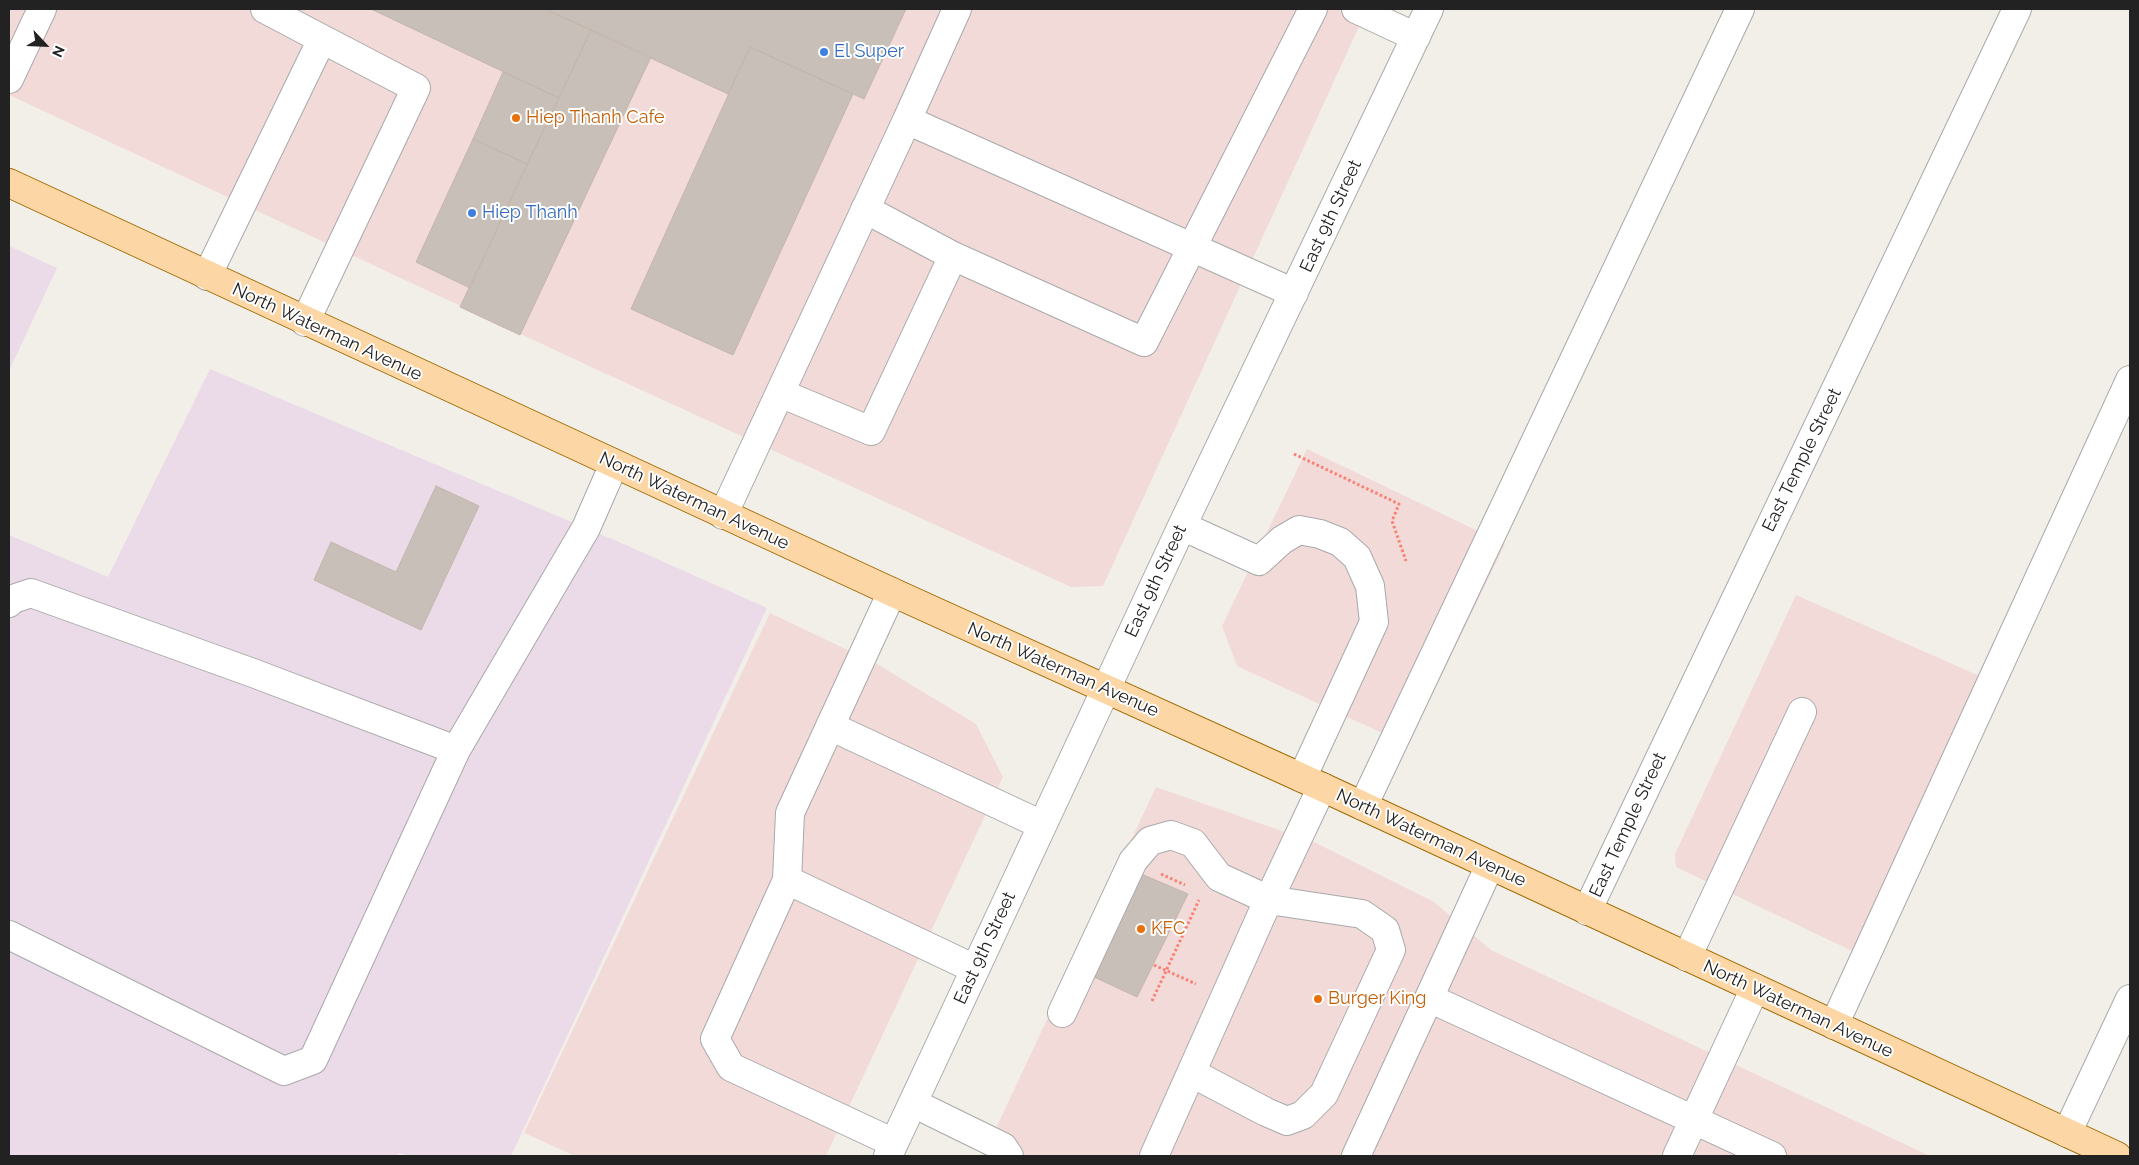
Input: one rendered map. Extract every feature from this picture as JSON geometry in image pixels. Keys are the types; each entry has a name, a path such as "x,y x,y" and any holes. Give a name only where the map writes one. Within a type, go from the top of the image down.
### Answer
{"main road":[{"name":"North Waterman Avenue","path":"9,183 305,322 723,515 1363,806 2116,1156"}],"street":[{"path":"9,79 42,9"},
{"path":"265,9 416,88 305,322"},
{"path":"723,515 957,9"},
{"path":"865,209 953,256 1144,342 1313,9"},
{"path":"1356,9 1416,37"},
{"name":"East 9th Street","path":"891,1150 1182,526 1429,9"},
{"path":"1363,806 1740,9"},
{"name":"East Temple Street","path":"1587,910 2017,9"},
{"path":"207,276 322,39"},
{"path":"907,120 1294,293"},
{"path":"780,392 871,431 953,256"},
{"path":"1834,1025 2130,380"},
{"path":"9,935 284,1071 313,1060 456,750 586,528 614,464"},
{"path":"1154,1156 1269,900 1374,622 1370,586 1358,557 1340,542 1320,534 1299,530 1282,540 1259,561 1182,526"},
{"path":"891,1150 731,1066 715,1039 787,880 790,813 892,592"},
{"path":"9,603 10,600 31,593 253,673 456,750"},
{"path":"1687,957 1802,712"},
{"path":"830,726 1042,825"},
{"path":"1062,1013 1133,861 1150,841 1171,835 1193,843 1219,877 1269,900 1362,914 1385,930 1391,950 1324,1094 1303,1115 1287,1121 1266,1112 1192,1072"},
{"path":"1356,1156 1490,865"},
{"path":"787,880 975,970"},
{"path":"1677,1156 1755,988"},
{"path":"1429,998 1772,1156"},
{"path":"2068,1133 2130,999"},
{"path":"913,1104 1003,1147 1009,1156"}],"path":[{"path":"1294,454 1399,504 1392,521 1406,562"},
{"path":"1133,861 1194,890"},
{"path":"1152,1001 1202,894"}],"shaded area":[{"path":"9,9 1367,9 1103,586 1071,587 602,372 9,95"},
{"path":"9,246 57,268 9,371"},
{"path":"210,369 626,545 767,608 511,1156 408,1156 399,1153 397,1156 9,1156 9,535 108,577"},
{"path":"1307,449 1505,544 1408,745 1237,666 1222,626"},
{"path":"1796,595 2000,685 1873,961 1676,867 1675,854"},
{"path":"770,613 877,664 976,724 1003,777 826,1156 575,1156 524,1133"},
{"path":"1156,787 1316,843 1434,902 1491,950 1930,1156 983,1156"}],"building":[{"path":"371,9 545,9 591,30 559,98"},
{"name":"El Super","path":"545,9 906,9 864,99 750,47 728,94"},
{"path":"591,30 651,57 520,335 460,307"},
{"path":"750,47 853,94 733,355 631,309"},
{"name":"Hiep Thanh Cafe","path":"503,72 559,98 527,164 473,139"},
{"name":"Hiep Thanh","path":"473,139 527,164 470,288 416,262"},
{"path":"436,486 479,506 421,630 314,580 331,542 396,572"},
{"name":"KFC","path":"1139,873 1188,894 1137,997 1090,975"}],"place":[{"name":"El Super","path":"824,52"},
{"name":"Hiep Thanh Cafe","path":"516,118"},
{"name":"Hiep Thanh","path":"472,213"},
{"name":"KFC","path":"1141,929"},
{"name":"Burger King","path":"1318,999"}]}
